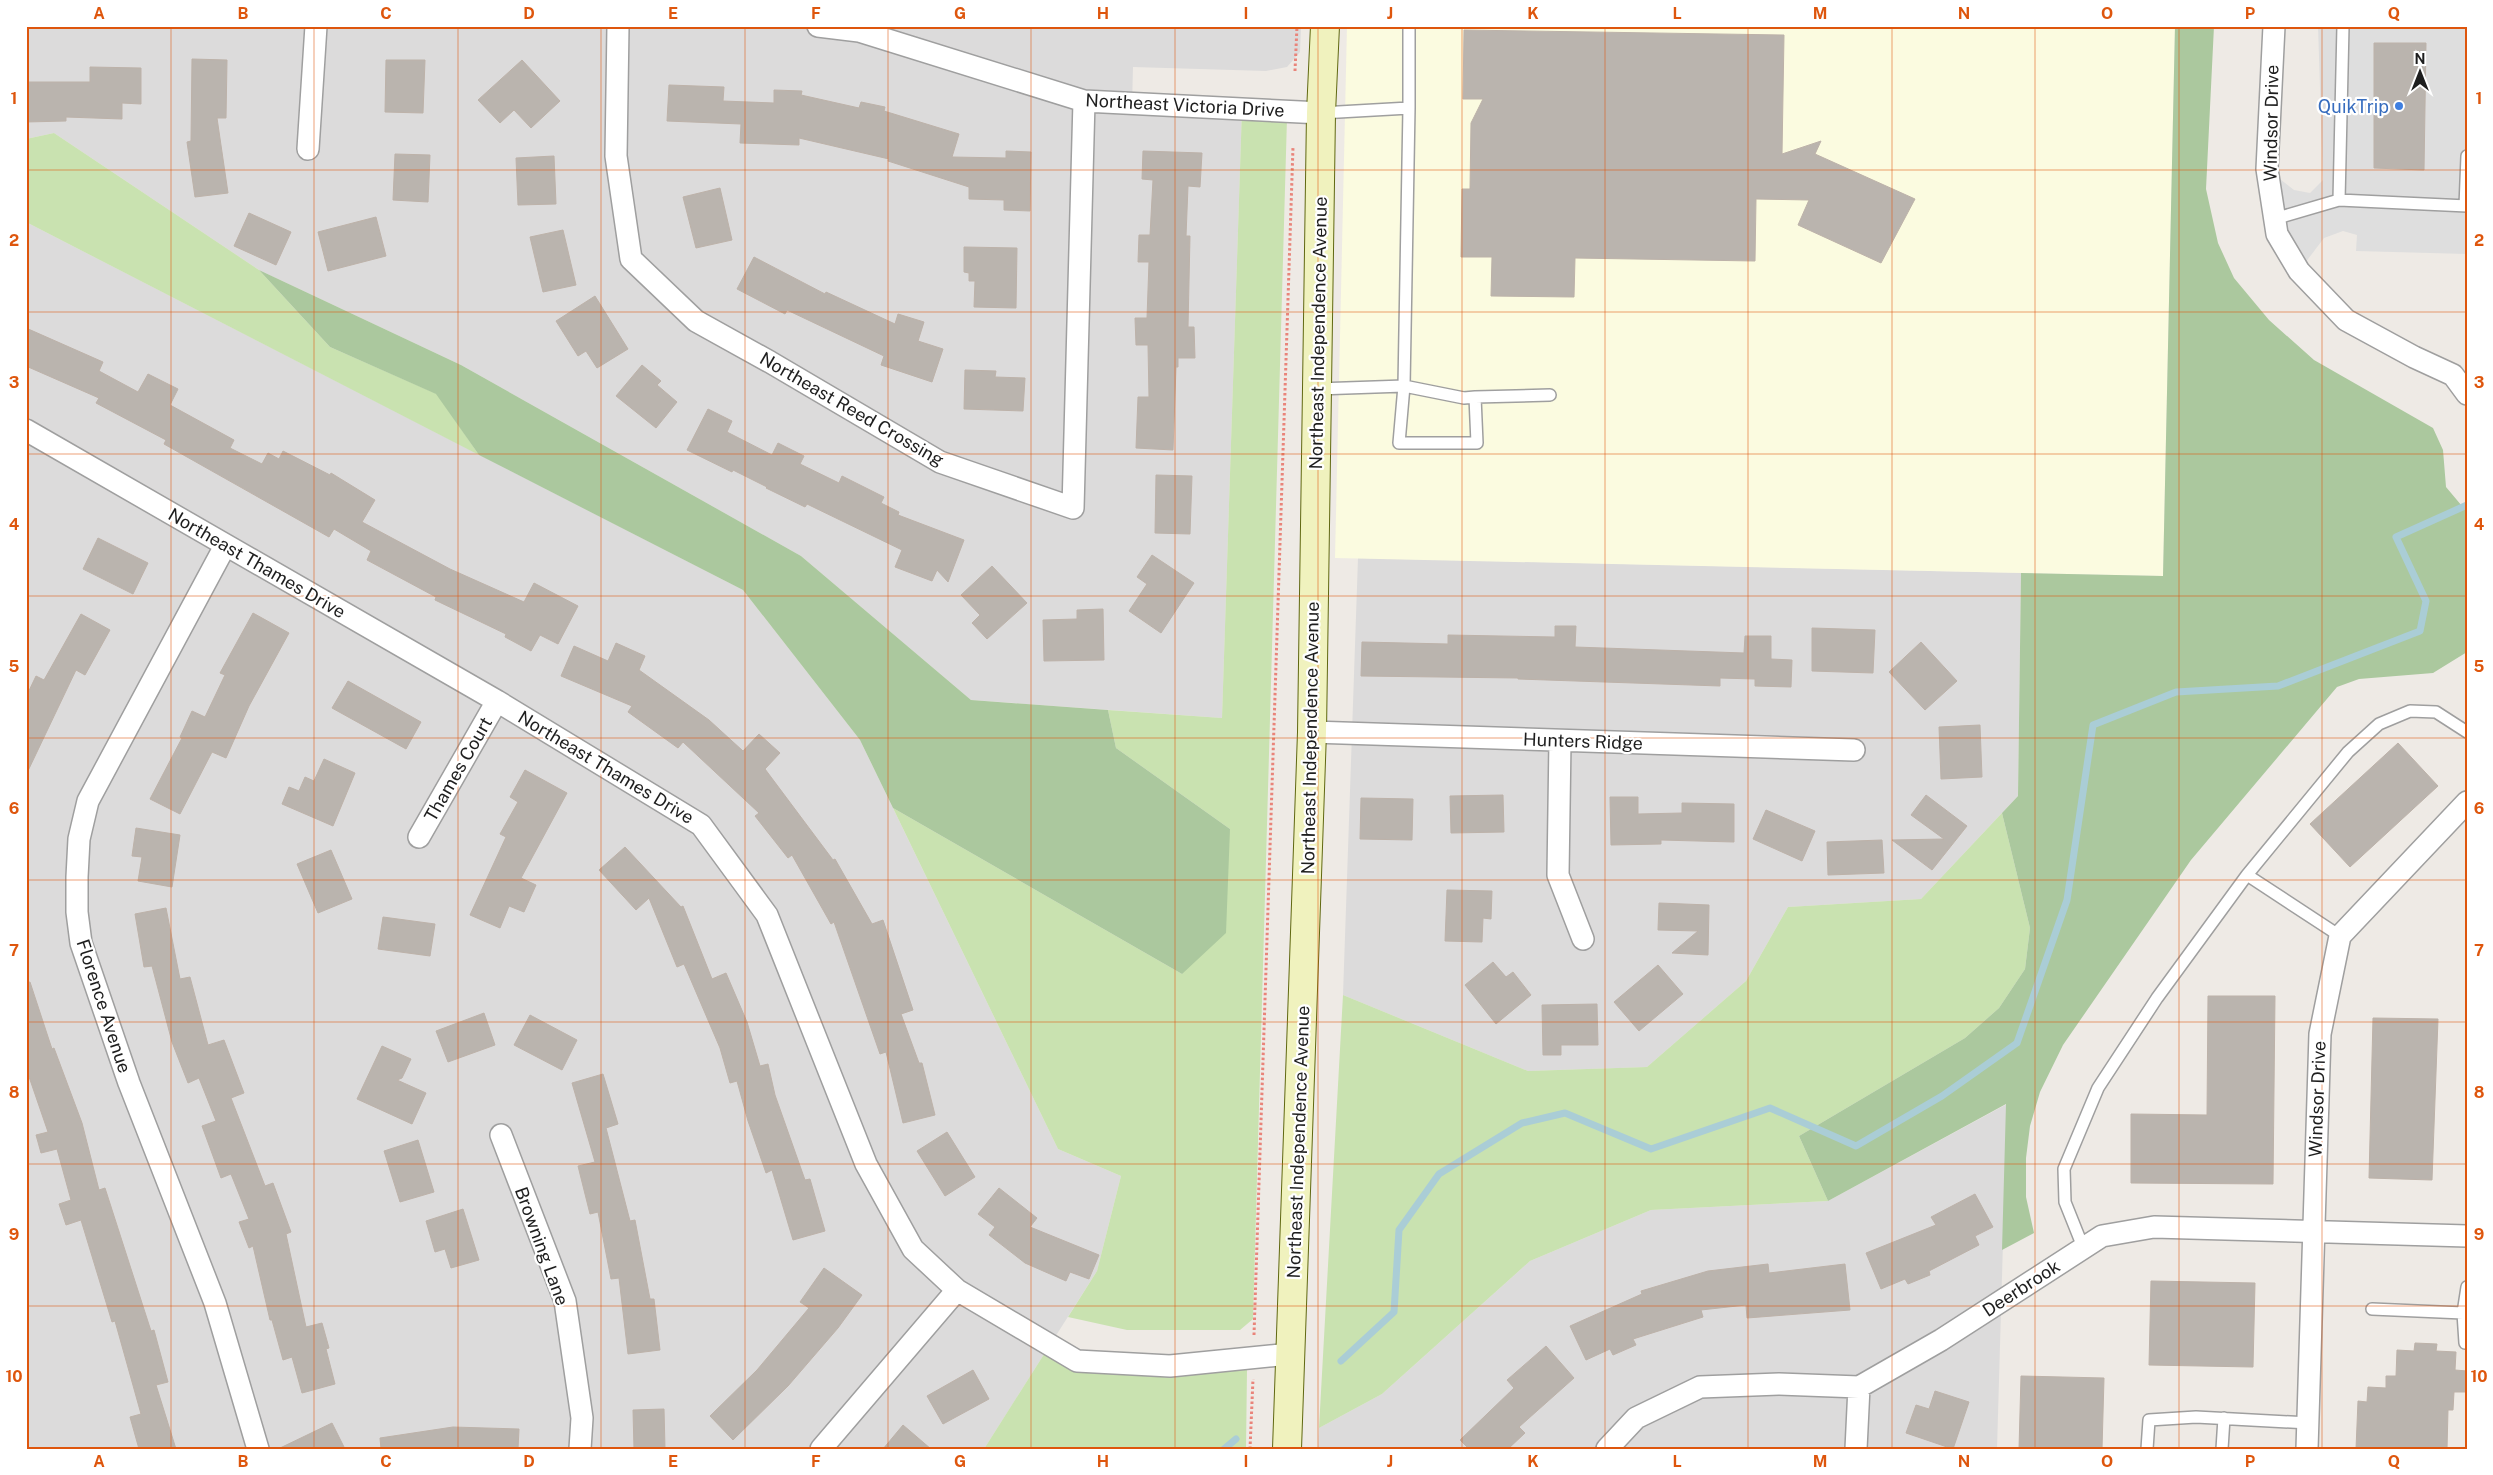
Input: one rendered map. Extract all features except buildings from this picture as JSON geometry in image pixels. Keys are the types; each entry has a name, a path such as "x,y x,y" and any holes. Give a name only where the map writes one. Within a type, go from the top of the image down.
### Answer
{"street":[{"path":"308,149 316,26"},
{"name":"Northeast Reed Crossing","path":"618,26 616,156 631,259 696,321 770,362 940,462 1074,508 1084,101"},
{"name":"Northeast Victoria Drive","path":"818,26 859,31 1084,101 1321,113"},
{"name":"Northeast Independence Avenue","path":"1287,1449 1312,732 1321,113 1325,26"},
{"name":"Windsor Drive","path":"2274,26 2267,169 2277,234 2299,271 2346,320 2463,378"},
{"name":"Northeast Thames Drive","path":"26,430 225,546 498,701 701,825 767,915 866,1164 914,1249 957,1290 1077,1361 1170,1366 1290,1354"},
{"name":"Florence Avenue","path":"225,546 88,801 79,839 77,912 81,943 129,1083 215,1303 258,1449"},
{"name":"Thames Court","path":"419,837 498,701"},
{"name":"Hunters Ridge","path":"1312,732 1854,750"},
{"path":"1560,741 1558,875 1583,939"},
{"path":"2340,936 2467,802"},
{"name":"Windsor Drive","path":"2307,1449 2312,1232 2320,1034 2340,936"},
{"name":"Browning Lane","path":"501,1135 565,1301 582,1418 580,1449"},
{"name":"Deerbrook","path":"1859,1387 1942,1340 2102,1236 2154,1228 2467,1236"},
{"path":"821,1449 957,1290"},
{"path":"1608,1449 1636,1418 1700,1387 1779,1384 1859,1387 1856,1449"}],"lane":[{"path":"1409,26 1404,386 1399,444 1477,444 1475,397"},
{"path":"2339,200 2343,26"},
{"path":"1321,113 1409,108"},
{"path":"2274,219 2339,200 2466,206 2467,156"},
{"path":"1317,389 1404,386 1464,398 1550,396"},
{"path":"2084,1248 2066,1202 2064,1169 2098,1088 2157,998 2247,875 2348,752 2379,724 2410,711 2436,712 2467,732"},
{"path":"2247,875 2340,936"},
{"path":"2465,1343 2463,1313 2467,1287"},
{"path":"2372,1309 2463,1313"},
{"path":"2147,1449 2149,1420 2196,1417 2309,1423"},
{"path":"2222,1449 2224,1418"}],"path":[{"path":"1295,74 1297,26"},
{"path":"1250,1449 1294,111"}],"shaded area":[{"path":"26,26 1301,26 1300,52 1287,67 1266,71 1133,67 1132,105 1242,108 1222,718 971,700 801,556 461,365 259,270 54,133 26,139"},
{"path":"1347,26 2175,26 2163,576 1335,558"},
{"path":"2318,26 2467,26 2467,254 2356,251 2357,235 2343,231 2324,238 2299,271 2267,169 2294,190 2310,193 2323,180"},
{"path":"26,222 743,590 860,740 1058,1149 1121,1176 1097,1271 984,1449 26,1449"},
{"path":"1358,558 2021,573 2018,796 1921,899 1788,907 1746,981 1647,1067 1528,1071 1343,995"},
{"path":"2007,1104 1997,1449 1318,1449 1319,1428 1382,1394 1530,1261 1651,1210 1828,1201"}],"green space":[{"path":"2175,26 2214,26 2206,189 2218,243 2234,278 2269,320 2314,360 2433,428 2443,450 2446,487 2467,512 2467,652 2433,673 2359,679 2337,687 2191,860 2063,1045 2040,1092 2030,1126 2026,1158 2026,1197 2034,1233 2002,1250 2006,1104 1828,1201 1799,1136 1965,1038 1999,1008 2025,969 2030,928 2002,813 2018,796 2021,573 2163,576"},
{"path":"1242,108 1287,118 1253,1319 1240,1330 1127,1330 1068,1317 1097,1271 1121,1176 1058,1149 893,808 1182,974 1230,829 1116,748 1108,710 1222,718"},
{"path":"54,133 259,270 330,347 437,394 479,455 26,222 26,139"},
{"path":"259,270 461,365 801,556 971,700 1108,710 1116,748 1230,829 1226,933 1182,974 893,808 860,740 743,590 479,455 436,394 330,347"},
{"path":"2002,813 2030,928 2025,969 1999,1008 1965,1038 1799,1136 1828,1201 1651,1210 1530,1261 1382,1394 1319,1428 1343,995 1528,1071 1647,1067 1746,981 1788,907 1921,899"},
{"path":"1048,1348 1224,1362 1247,1370 1246,1449 984,1449"}],"waterway":[{"path":"1341,1361 1394,1312 1399,1230 1439,1174 1522,1123 1565,1113 1651,1149 1770,1108 1856,1146 1942,1096 2017,1043 2067,900 2093,725 2176,692 2278,686 2420,631 2426,601 2396,537 2467,505"},
{"path":"1224,1449 1236,1439"}],"place":[{"name":"QuikTrip","path":"2399,106"}]}
